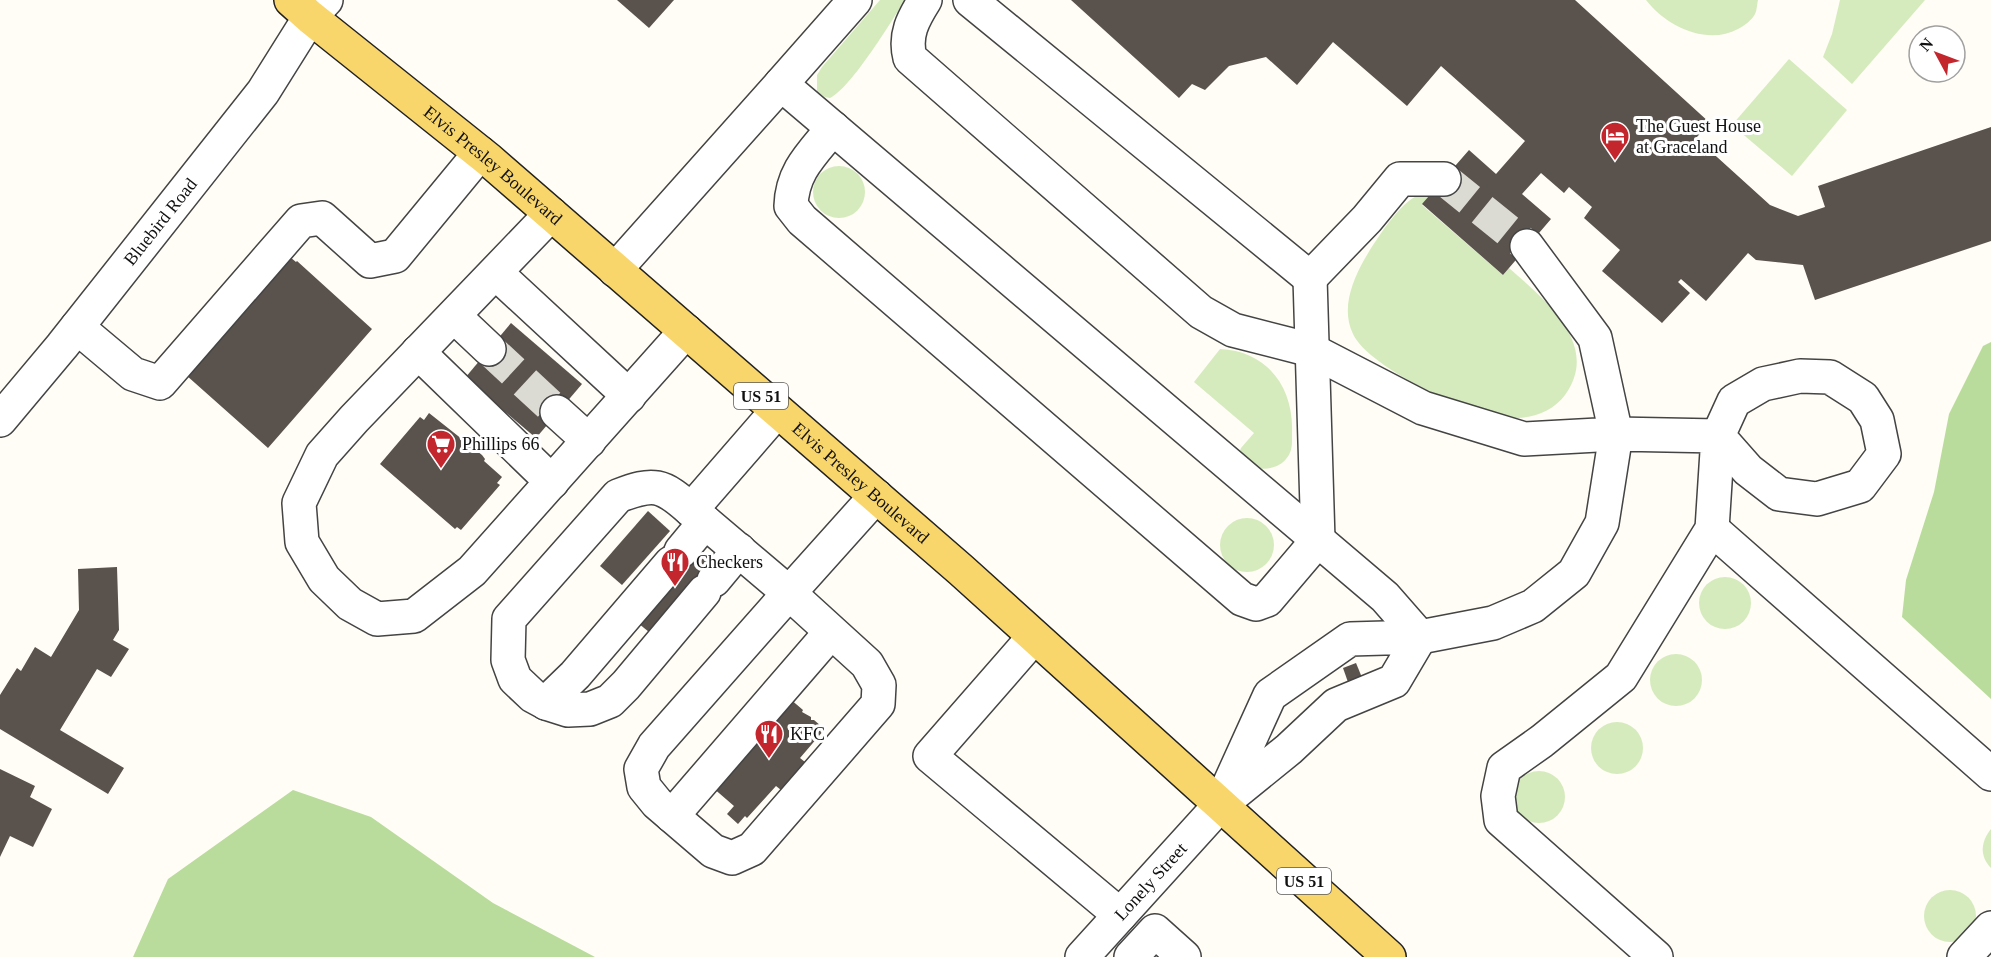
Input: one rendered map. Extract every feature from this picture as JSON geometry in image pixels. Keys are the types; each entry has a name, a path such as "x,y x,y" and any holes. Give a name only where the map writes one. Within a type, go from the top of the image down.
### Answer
{"main road":[{"name":"Elvis Presley Boulevard","path":"309,6 876,496 1389,957"}],"street":[{"path":"615,270 855,0"},
{"path":"926,0 912,21 906,46 910,58 1202,312 1233,330 1311,350 1424,408 1524,439 1616,434 1718,436 1748,470 1779,494 1817,499 1860,486 1884,454 1877,420 1863,398 1830,377 1800,376 1763,384 1734,401 1718,436 1712,528 1621,677 1542,741 1504,768 1498,796 1501,820 1656,957"},
{"path":"970,0 1310,278"},
{"name":"Bluebird Road","path":"0,420 77,327 263,92 309,6"},
{"path":"781,84 1385,597 1420,637"},
{"path":"833,128 801,168 791,189 790,206 802,220 1242,599 1256,604 1267,600 1318,540 1310,278 1367,219 1400,179 1444,178"},
{"path":"77,327 133,374 160,383 301,221 322,219 370,261 395,256 480,153"},
{"path":"551,214 322,455 299,503 302,542 324,579 350,604 377,619 414,616 472,572 686,331"},
{"path":"1220,805 1270,695 1350,639 1420,637 1493,623 1533,606 1574,573 1602,523 1616,434 1595,339 1527,246"},
{"path":"496,273 629,396"},
{"path":"454,316 489,349"},
{"path":"418,352 552,482"},
{"path":"546,703 575,675 676,557 698,516 777,411"},
{"path":"557,412 589,441"},
{"path":"739,550 610,701 590,710 568,710 546,703 533,696 515,679 508,660 509,619 618,496 637,489 658,487 671,492 789,592 867,664 879,685 878,704 752,849 732,858 713,851 657,803 644,788 641,769 654,746 789,592 876,496"},
{"path":"1712,528 1991,774"},
{"path":"672,816 831,632"},
{"path":"1034,637 930,756 1120,915"},
{"path":"1220,805 1289,749 1336,705 1394,681 1420,637"},
{"name":"Lonely Street","path":"1082,957 1220,805"},
{"path":"1964,957 1991,928"},
{"path":"1131,957 1155,931 1184,957"}],"green space":[{"path":"880,0 905,0 849,82 830,98 825,97 817,92 817,75"},
{"path":"1646,0 1758,0 1755,14 1748,23 1726,34 1713,35 1688,31 1676,25 1664,18"},
{"path":"1840,0 1925,0 1852,84 1823,57 1832,34"},
{"path":"1789,59 1847,110 1792,176 1732,125"},
{"path":"834,166 844,166 858,173 865,192 858,211 844,218 834,218 824,214 817,207 813,197 813,187 817,177 824,170"},
{"path":"1423,194 1429,196 1422,205 1503,275 1509,268 1537,293 1564,324 1573,340 1577,358 1575,376 1565,395 1550,409 1518,418 1478,411 1453,402 1427,390 1380,362 1363,348 1353,334 1348,305 1352,286 1360,268 1398,211 1415,197"},
{"path":"1991,342 1991,699 1902,617 1906,580 1934,492 1949,414 1983,346"},
{"path":"1220,349 1251,356 1274,374 1282,387 1291,416 1292,443 1288,456 1279,465 1262,469 1243,461 1238,456 1241,448 1254,433 1194,382"},
{"path":"1247,518 1257,520 1266,526 1272,535 1274,545 1272,555 1266,564 1257,570 1247,572 1237,570 1228,564 1222,555 1220,545 1222,535 1228,526 1237,520"},
{"path":"1720,577 1730,577 1744,584 1751,603 1744,622 1730,629 1720,629 1710,625 1703,618 1699,608 1699,598 1703,588 1710,581"},
{"path":"1671,654 1681,654 1695,661 1702,680 1695,699 1681,706 1671,706 1661,702 1654,695 1650,685 1650,675 1654,665 1661,658"},
{"path":"1612,722 1622,722 1636,729 1643,748 1636,767 1622,774 1612,774 1602,770 1595,763 1591,753 1591,743 1595,733 1602,726"},
{"path":"1534,771 1544,771 1558,778 1565,797 1558,816 1544,823 1534,823 1524,819 1517,812 1513,802 1513,792 1517,782 1524,775"},
{"path":"293,790 371,817 493,903 595,957 133,957 168,879"},
{"path":"1991,829 1991,868 1983,854 1983,843"},
{"path":"1945,890 1955,890 1969,897 1976,916 1969,935 1955,942 1945,942 1935,938 1928,931 1924,921 1924,911 1928,901 1935,894"}],"building":[{"path":"617,0 674,0 649,28"},
{"name":"The Guest House at Graceland","path":"1071,0 1575,0 1710,123 1696,138 1770,205 1798,216 1825,207 1818,186 1991,127 1991,241 1815,300 1803,265 1756,260 1748,253 1706,301 1681,279 1678,282 1690,293 1662,323 1602,271 1620,250 1584,218 1592,207 1569,187 1564,193 1541,173 1522,194 1551,219 1503,275 1422,204 1469,150 1496,174 1525,141 1441,66 1407,106 1333,42 1297,85 1266,57 1229,66 1205,90 1192,84 1179,98"},
{"path":"290,257 372,329 268,448 186,375"},
{"name":"Phillips 66","path":"511,323 582,384 536,438 465,378"},
{"name":"Phillips 66","path":"429,413 482,455 484,461 502,477 497,483 500,485 461,530 457,527 455,529 380,464 420,417 424,420"},
{"path":"648,511 670,531 622,585 600,566"},
{"name":"Checkers","path":"667,542 698,553 713,569 649,632 633,619 659,553"},
{"path":"117,567 119,630 113,640 129,649 111,677 97,669 60,730 124,768 108,794 0,729 0,695 17,668 21,671 35,647 51,657 79,610 78,569"},
{"path":"1356,663 1363,680 1349,685 1343,668"},
{"name":"KFC","path":"789,698 824,730 800,758 805,762 781,790 776,786 747,818 745,816 738,824 727,814 734,806 712,787"},
{"path":"0,769 35,786 30,797 52,809 33,847 10,836 0,857"}],"tunnel":[{"path":"1444,179 1527,246"},
{"path":"489,349 557,412"}],"place":[{"name":"The Guest House at Graceland","path":"1615,162"},
{"name":"Phillips 66","path":"441,470"},
{"name":"Checkers","path":"675,588"},
{"name":"KFC","path":"769,760"}]}
